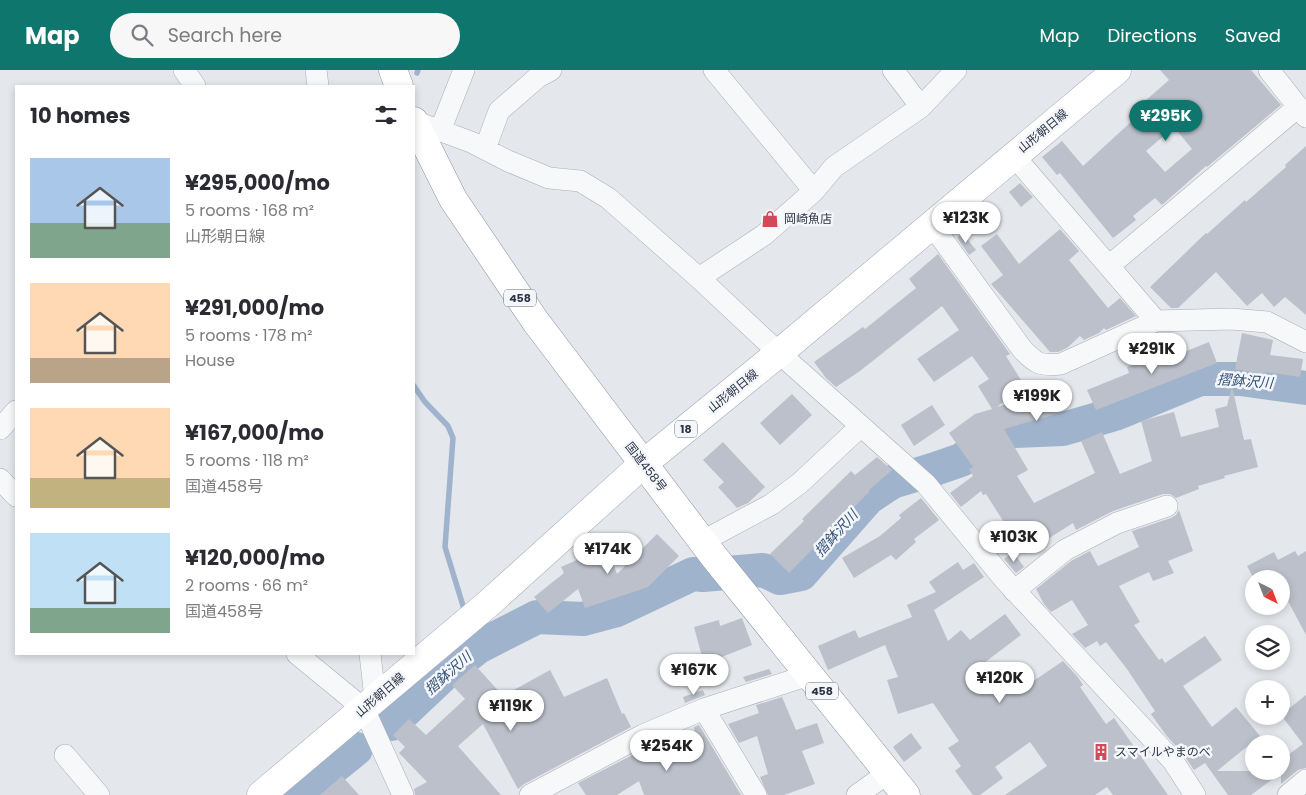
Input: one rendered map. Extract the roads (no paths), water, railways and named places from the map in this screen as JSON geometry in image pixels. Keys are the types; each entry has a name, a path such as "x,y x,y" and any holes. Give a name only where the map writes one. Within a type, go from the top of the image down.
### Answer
{"main road":[{"path":"393,70 399,85"},
{"name":"山形朝日線","path":"261,795 489,603 643,464 779,353 1117,70"},
{"name":"国道458号","path":"415,123 459,207 536,322 709,550 906,795"}],"street":[{"path":"184,70 193,85"},
{"path":"316,70 318,85"},
{"path":"440,131 464,70"},
{"path":"485,149 499,110 538,77 551,70"},
{"path":"714,70 814,191"},
{"path":"892,70 921,107"},
{"path":"699,278 764,235 814,191 834,167 921,107 956,70"},
{"path":"1109,266 1302,112 1270,70"},
{"path":"415,121 472,142 508,161 549,178 580,181 608,198 926,484 1014,591 1173,761 1195,795"},
{"path":"1014,156 1156,321"},
{"path":"932,225 1034,362 1049,365 1061,364 1156,321 1231,318 1267,322 1306,342"},
{"path":"0,429 15,412"},
{"path":"709,550 800,482 861,426"},
{"path":"0,479 15,495"},
{"path":"1014,591 1064,550 1117,523 1167,506"},
{"path":"298,655 370,704"},
{"path":"370,655 370,704 403,795"},
{"path":"530,795 644,735 704,709 809,675"},
{"path":"704,709 756,795"},
{"path":"65,755 99,795"},
{"path":"857,795 888,774"},
{"path":"1288,795 1306,780"}],"waterway":[{"name":"摺鉢沢川","path":"391,724 442,676 478,647 537,617 583,619 617,610 693,574 703,575 763,570 780,578 801,574 868,498 892,482 961,460 999,435 1014,431 1063,429 1115,414 1200,379 1240,379 1306,388"},
{"path":"415,387 425,402 448,426 453,438 445,547 464,609"},
{"name":"摺鉢沢川","path":"299,795 356,749"}],"place":[{"name":"岡崎魚店","path":"770,219"},
{"name":"スマイルやまのべ","path":"1101,752"}]}
